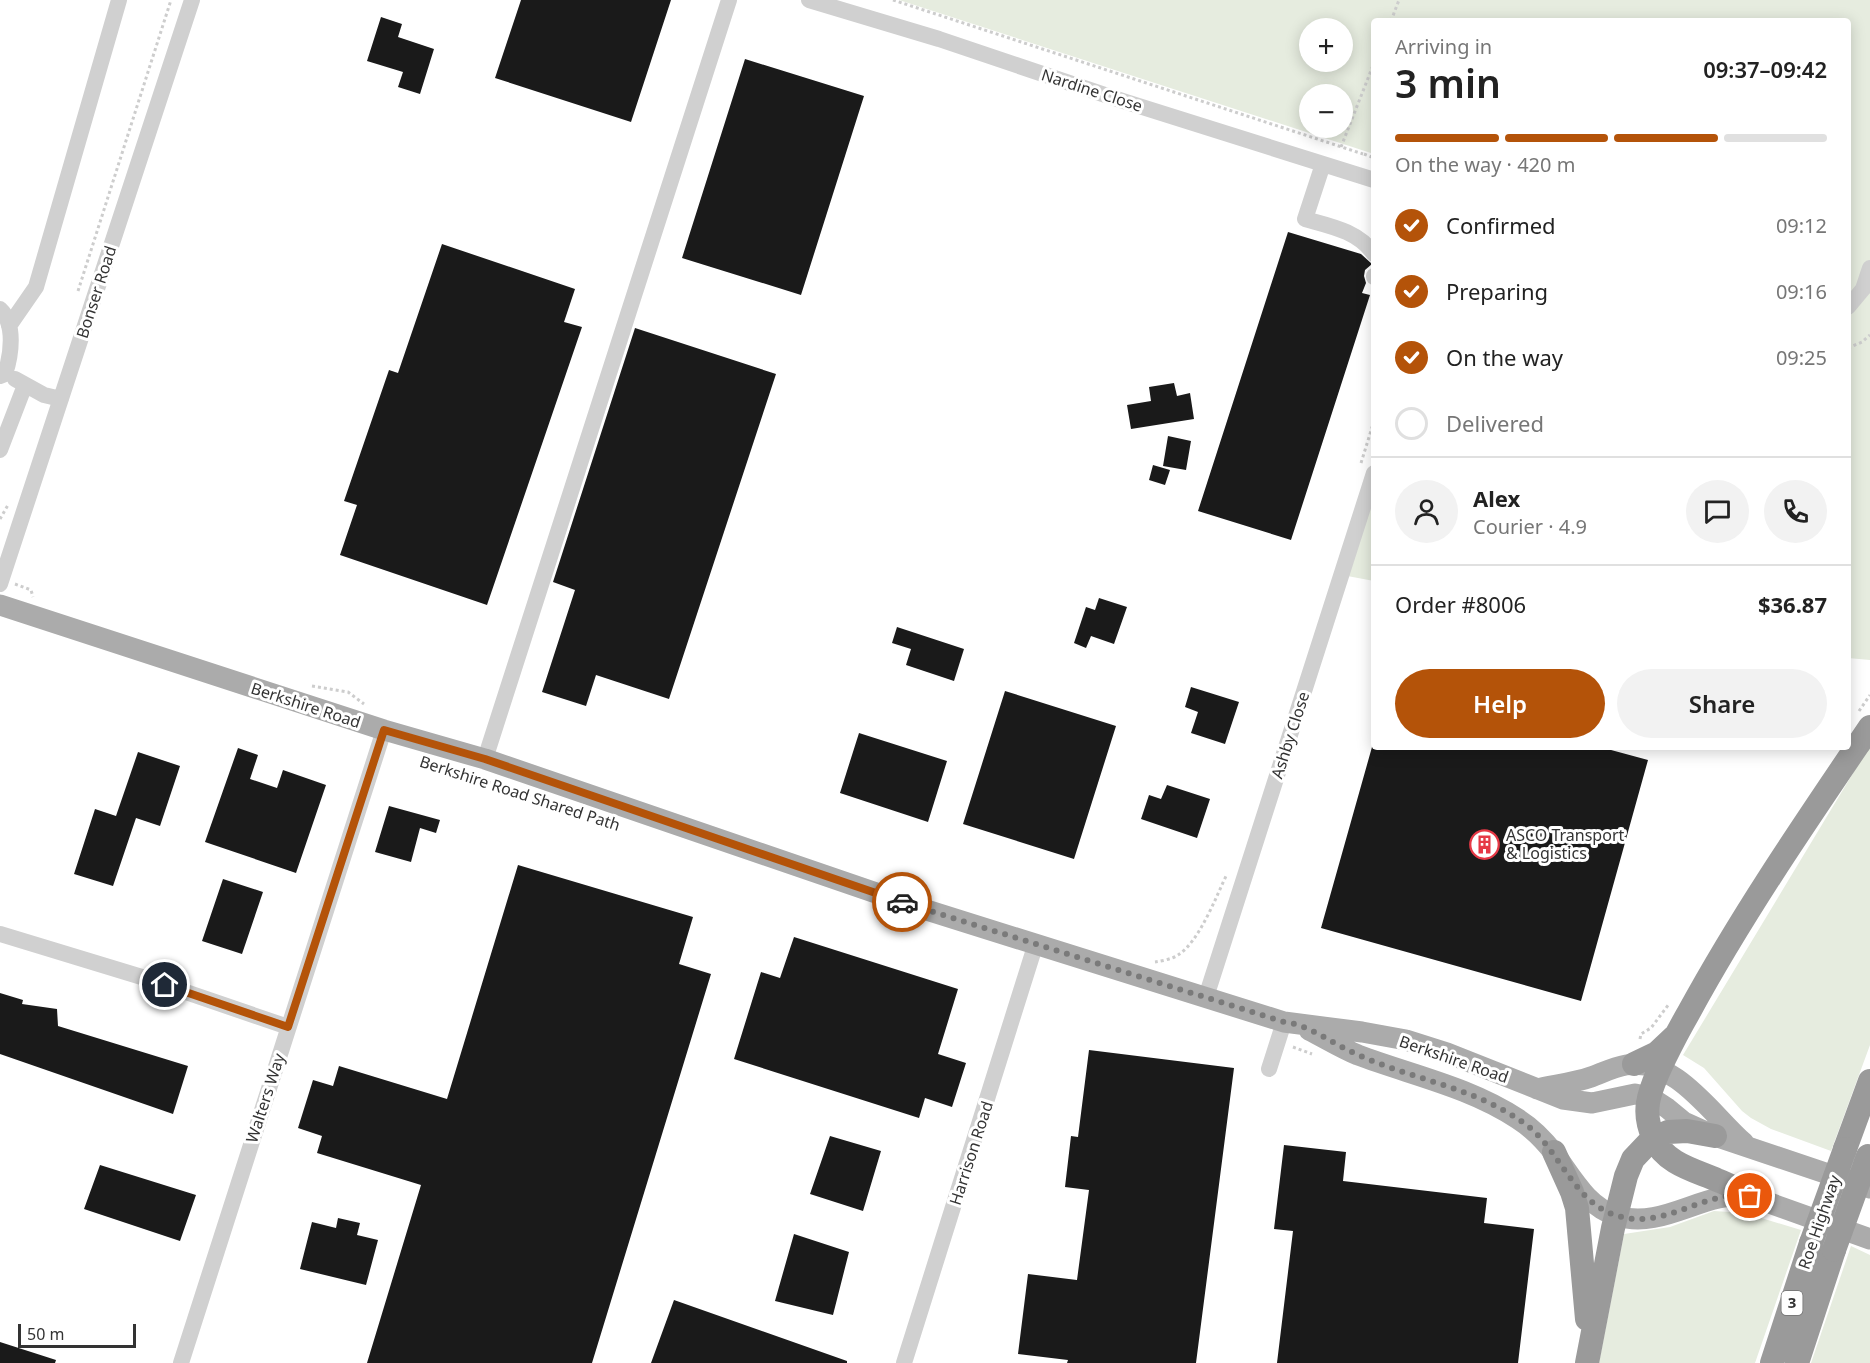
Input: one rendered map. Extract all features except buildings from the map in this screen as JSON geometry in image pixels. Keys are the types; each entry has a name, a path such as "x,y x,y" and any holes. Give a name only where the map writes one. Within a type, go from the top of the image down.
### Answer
{"highway":[{"path":"1750,1196 1677,1164 1666,1155 1654,1138 1648,1122 1648,1103 1679,1030 1714,966 1751,905 1870,727"},
{"path":"1634,1065 1657,1053 1679,1030"},
{"name":"Roe Highway","path":"1772,1363 1811,1243 1870,1081"},
{"path":"1588,1356 1616,1216 1629,1167 1639,1152 1654,1138 1678,1131 1715,1136"},
{"path":"1554,1152 1577,1208 1588,1356"},
{"name":"Roe Highway","path":"1797,1363 1869,1153"}],"main road":[{"name":"Berkshire Road","path":"0,605 384,730 485,759 917,907 1291,1023 1355,1054 1487,1102 1531,1129 1554,1152 1582,1192 1605,1211 1616,1216 1631,1219 1660,1217 1715,1198 1740,1195 1750,1196 1870,1239"},
{"name":"Berkshire Road","path":"1291,1023 1406,1040 1447,1053 1563,1099 1602,1102 1635,1094 1650,1097"},
{"path":"1537,1089 1575,1082 1615,1067 1634,1065 1661,1070 1686,1084 1727,1127 1758,1152"},
{"path":"1650,1097 1684,1122 1715,1136 1870,1188"}],"street":[{"path":"9,326 36,287 119,0"},
{"name":"Bonser Road","path":"0,584 192,0"},
{"path":"485,759 729,0"},
{"name":"Nardine Close","path":"810,0 939,39 1123,101 1371,179"},
{"path":"1323,164 1305,219 1350,232 1371,249"},
{"path":"1851,303 1863,289 1870,268"},
{"path":"0,309 9,326 10,359 2,375 44,395 61,399"},
{"path":"0,450 25,385"},
{"name":"Ashby Close","path":"1206,997 1367,470"},
{"name":"Walters Way","path":"181,1363 384,730"},
{"path":"0,934 145,978 288,1027"},
{"name":"Harrison Road","path":"904,1363 1036,943"},
{"path":"1269,1069 1291,1023"}],"path":[{"path":"77,293 171,0"},
{"path":"893,0 1363,154"},
{"path":"1392,18 1399,0"},
{"path":"1341,147 1371,71"},
{"path":"1851,347 1870,335"},
{"path":"1367,470 1371,442"},
{"path":"0,519 10,501"},
{"name":"Berkshire Road Shared Path","path":"432,764 551,803"},
{"path":"1151,962 1177,956 1188,946 1205,921 1229,870"},
{"path":"1306,1052 1316,1055"}],"shaded area":[{"path":"899,0 1870,0 1870,660 1851,658 1851,18 1371,18 1371,153 1325,138 1353,138 1353,84 1299,84 1299,130"},
{"path":"1371,483 1371,580 1342,575"},
{"path":"1870,745 1870,1045 1831,1151 1771,1129 1751,1118 1704,1068 1683,1055"},
{"path":"1714,1211 1745,1213 1801,1230 1755,1363 1599,1363 1624,1234 1670,1227"},
{"path":"1851,1246 1870,1255 1870,1363 1811,1363"}],"way so far":[{"path":"902,902 1284,1022 1298,1024 1355,1054 1487,1102 1531,1129 1554,1152 1582,1192 1605,1211 1616,1216 1631,1219 1660,1217 1715,1198 1750,1196"}],"place":[{"name":"ASCO Transport & Logistics","path":"1485,844"}],"route":[{"path":"165,985 288,1027 384,730 485,759 902,902"}]}
